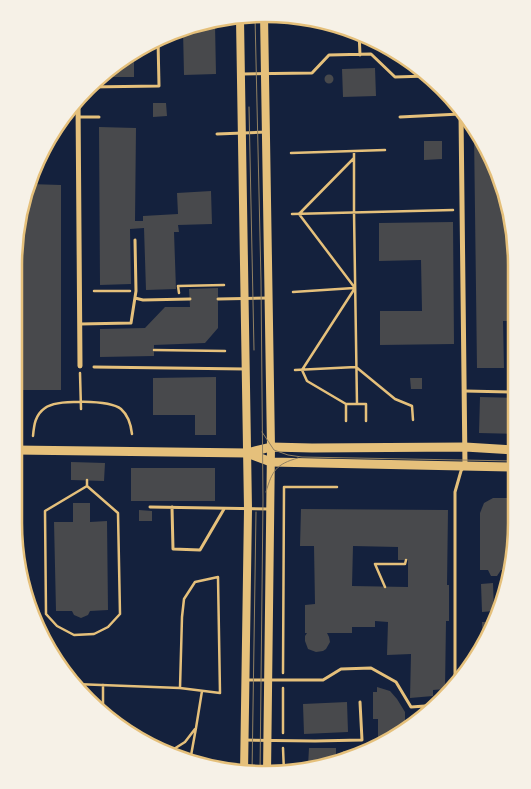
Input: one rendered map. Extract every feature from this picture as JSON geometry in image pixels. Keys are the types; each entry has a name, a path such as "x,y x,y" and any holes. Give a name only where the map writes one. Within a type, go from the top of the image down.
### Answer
{"main road":[{"path":"22,450 247,453 271,447 465,447 508,450"},
{"path":"247,453 271,462 508,467"}],"street":[{"path":"264,22 271,447 267,766"},
{"path":"240,24 248,509 244,765"},
{"path":"78,112 80,366"},
{"path":"461,122 465,466"}],"lane":[{"path":"359,42 360,54"},
{"path":"102,86 159,86 158,48"},
{"path":"241,74 312,73 329,55 371,54 395,77 417,76"},
{"path":"400,117 455,114"},
{"path":"78,117 99,117"},
{"path":"217,134 266,132"},
{"path":"80,324 131,323 136,291 135,240"},
{"path":"135,298 144,300 190,299"},
{"path":"218,298 269,298"},
{"path":"94,367 245,369"},
{"path":"465,391 508,392"},
{"path":"455,675 455,492 461,470 465,466"},
{"path":"150,507 271,509"},
{"path":"172,507 173,549 200,550 225,508"},
{"path":"245,680 323,680 342,669 371,668 396,682 411,708 425,706"},
{"path":"244,740 362,740 360,702"}],"path":[{"path":"292,153 385,150"},
{"path":"354,151 356,404"},
{"path":"299,214 354,158"},
{"path":"292,214 462,210"},
{"path":"299,214 355,288"},
{"path":"178,299 178,286 224,285"},
{"path":"293,292 355,288"},
{"path":"302,370 355,288"},
{"path":"94,291 136,291"},
{"path":"154,350 225,351"},
{"path":"80,366 81,409"},
{"path":"295,370 356,367 395,399 412,406 413,420"},
{"path":"302,370 307,381 346,404 366,404 366,421"},
{"path":"33,436 36,420 46,407 58,403 105,403 114,405 126,414 130,422 132,434"},
{"path":"346,404 346,421"},
{"path":"87,480 88,486 118,513 120,614 108,627 94,634 74,634 57,626 46,614 45,511 88,486"},
{"path":"284,766 284,487 337,487"},
{"path":"385,586 375,564 406,564 406,560"},
{"path":"83,684 180,688 220,693 218,577 195,582 184,599 180,688"},
{"path":"103,704 104,685"},
{"path":"191,755 202,691"},
{"path":"174,749 185,742 196,728"}],"building":[{"path":"215,28 216,74 184,75 183,37"},
{"path":"134,61 134,77 113,77"},
{"path":"375,68 376,96 343,97 342,69"},
{"path":"329,74 334,79 329,84 324,79"},
{"path":"153,103 166,103 167,116 153,117"},
{"path":"99,127 136,128 135,221 143,221 143,216 178,214 177,193 211,191 212,224 178,225 179,232 174,232 176,289 146,290 144,228 130,229 131,284 100,285"},
{"path":"424,141 442,141 442,159 424,160"},
{"path":"474,141 496,187 504,218 508,250 508,321 503,321 504,368 477,368"},
{"path":"36,184 61,185 61,390 22,390 23,250 27,218"},
{"path":"453,222 454,344 380,345 380,311 422,311 421,260 379,261 379,223"},
{"path":"218,288 218,328 205,343 154,345 154,356 100,357 100,329 145,328 165,307 190,307 189,289"},
{"path":"216,377 216,435 195,435 195,415 153,415 153,378"},
{"path":"410,378 422,378 422,389 411,389"},
{"path":"480,397 508,398 508,434 479,433"},
{"path":"71,462 105,463 104,481 71,480"},
{"path":"131,468 215,468 215,501 131,501"},
{"path":"493,498 508,498 508,539 504,570 501,570 497,576 491,576 488,570 480,570 480,513 484,503"},
{"path":"73,503 90,503 90,522 107,521 108,610 90,611 88,615 81,618 74,615 72,611 56,611 54,522 73,522"},
{"path":"301,509 448,510 447,585 449,585 449,621 446,621 445,687 443,689 433,690 433,696 410,698 411,654 387,655 388,622 375,621 375,627 352,627 352,633 327,633 330,642 326,649 316,652 308,649 305,641 307,633 305,633 305,605 315,604 314,546 300,546","holes":["353,546 398,547 398,560 408,560 408,587 352,586"]},
{"path":"139,510 152,511 152,521 139,521"},
{"path":"493,583 494,607 492,611 482,612 481,584"},
{"path":"482,622 487,622 483,631"},
{"path":"377,687 390,691 405,712 405,723 378,738 378,719 373,719 373,692 377,692"},
{"path":"347,702 348,732 304,734 303,704"},
{"path":"309,748 336,748 336,756 308,763"}],"tram line":[{"path":"255,23 261,281 263,500 260,766"},
{"path":"249,107 254,350"},
{"path":"262,432 274,450 302,457 508,461"},
{"path":"266,492 270,479 276,469 298,458"},
{"path":"252,766 256,512"}]}
